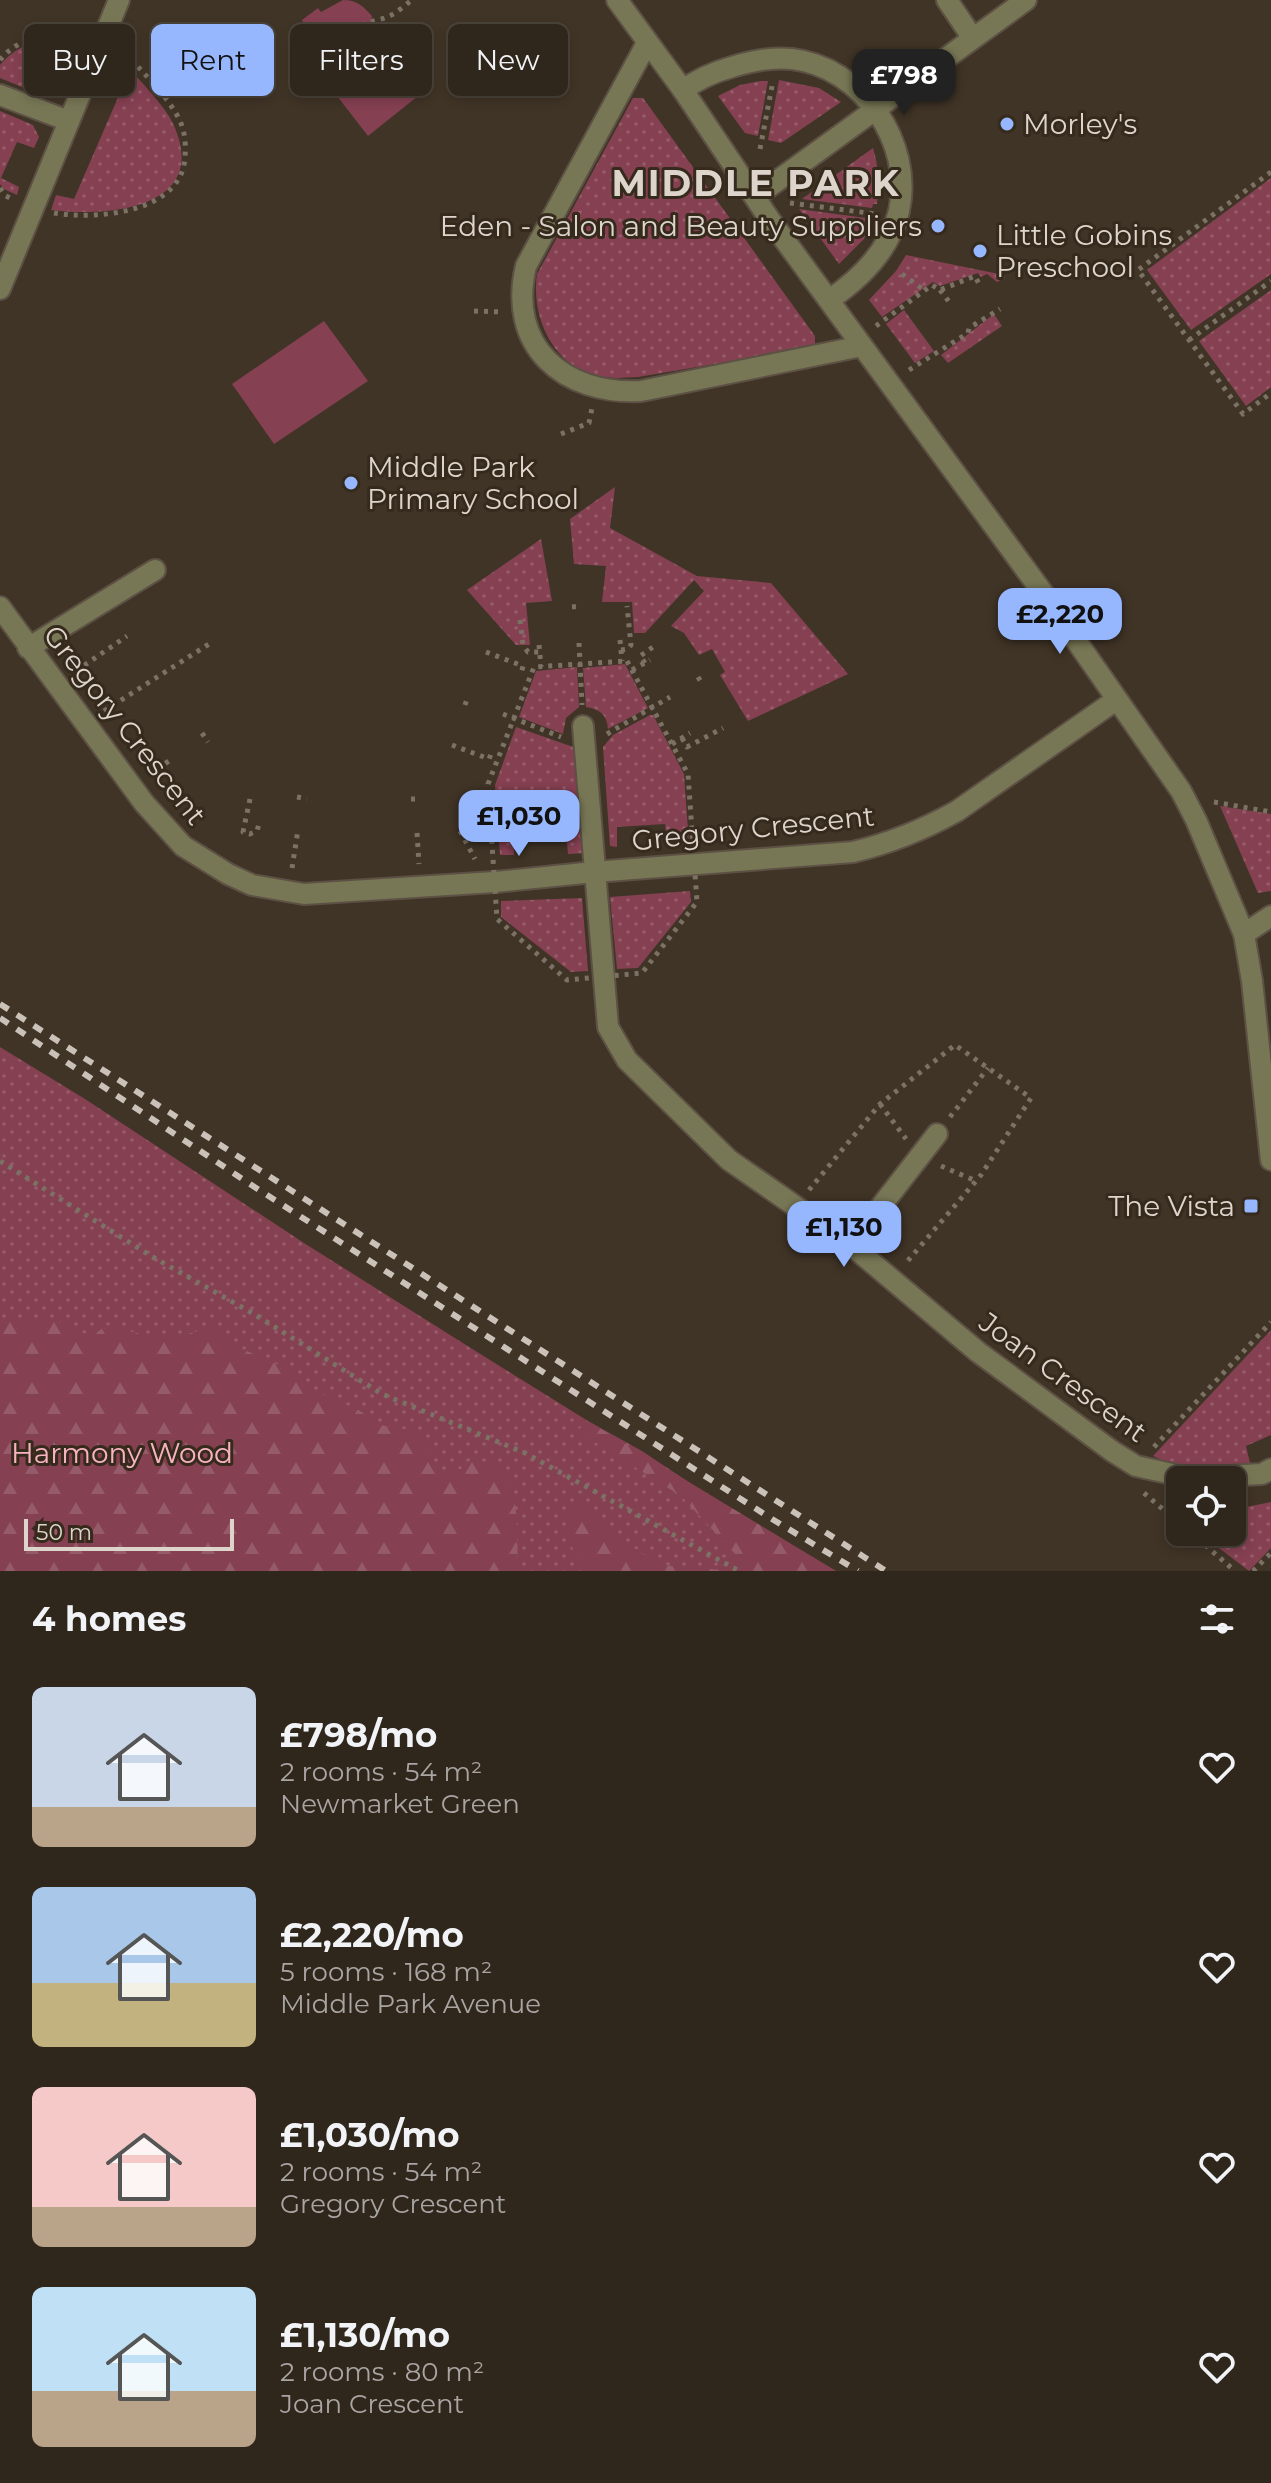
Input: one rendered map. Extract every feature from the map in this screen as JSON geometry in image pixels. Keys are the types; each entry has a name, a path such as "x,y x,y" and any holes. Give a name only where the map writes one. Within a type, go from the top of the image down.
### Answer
{"street":[{"path":"109,24 119,0"},
{"path":"617,0 1181,791 1244,934 1271,1160"},
{"path":"947,0 972,37"},
{"path":"755,197 1026,0"},
{"path":"647,43 526,266 522,282 524,311 531,337 538,349 552,366 570,378 594,387 625,392 862,346"},
{"path":"683,90 697,80 746,62 793,59 837,75 856,88 876,111 889,132 898,159 901,179 899,212 888,239 878,253 859,276 829,300"},
{"path":"0,95 69,121"},
{"path":"0,289 79,96"},
{"path":"28,648 155,570"},
{"name":"Gregory Crescent","path":"0,607 144,803 183,846 252,885 289,893 485,883 853,852 885,845 957,811 1116,700"},
{"name":"Gregory Crescent","path":"583,726 594,872"},
{"name":"Joan Crescent","path":"594,872 608,1027 627,1060 729,1160 851,1245 978,1352 1136,1466 1190,1478 1262,1474 1271,1469"},
{"path":"1244,934 1271,916"},
{"path":"851,1245 937,1134"}],"path":[{"path":"364,24 372,19 387,18 412,0"},
{"path":"0,60 24,43"},
{"path":"0,188 6,196 34,208 61,214 123,211 163,198 174,189 181,177 186,143 178,117 135,65"},
{"path":"760,149 774,76"},
{"path":"1271,172 1138,270 1243,414 1271,393"},
{"path":"790,203 879,214"},
{"path":"902,274 924,290"},
{"path":"940,290 975,276 979,284 982,283"},
{"path":"1189,340 1271,281"},
{"path":"876,326 932,285 950,303"},
{"path":"909,370 939,353 968,333 969,328 1000,309"},
{"path":"561,434 589,423"},
{"path":"621,650 631,645 627,606"},
{"path":"520,620 523,645 528,652 540,648 541,667"},
{"path":"72,674 127,636"},
{"path":"620,640 622,661"},
{"path":"579,643 583,726"},
{"path":"100,713 209,644"},
{"path":"632,670 648,661 640,656 656,645"},
{"path":"486,652 523,666 520,673 530,676"},
{"path":"654,709 670,697"},
{"path":"503,714 513,719"},
{"path":"682,738 687,747 723,728"},
{"path":"672,744 690,733"},
{"path":"452,745 489,759 490,753 499,757"},
{"path":"250,799 243,832 250,834 257,831 259,824"},
{"path":"1214,802 1271,812"},
{"path":"289,893 298,830"},
{"path":"460,831 475,859"},
{"path":"417,833 421,886"},
{"path":"937,1134 988,1068"},
{"path":"0,1161 151,1256 254,1314 382,1394 525,1453 739,1571"},
{"path":"1136,1466 1271,1322"},
{"path":"1206,1546 1235,1571"},
{"path":"1253,1571 1271,1553"}],"green space":[{"path":"343,0 363,7 372,16 368,24 304,24 302,20 318,8 321,12"},
{"path":"24,46 24,88 0,78 0,65"},
{"path":"135,75 157,100 175,128 182,155 177,176 165,192 122,209 98,212 51,210 56,195 74,199 119,96 135,96"},
{"path":"779,80 819,88 841,102 781,143 768,140"},
{"path":"768,81 758,136 745,133 718,96 740,85"},
{"path":"337,96 418,96 368,136"},
{"path":"633,98 643,98 815,336 815,347 621,378 594,375 579,369 555,349 537,305 537,274"},
{"path":"0,111 33,125 39,137 34,148 17,142 1,178 19,187 17,195 0,184"},
{"path":"873,148 878,183 877,204 873,204 872,208 802,199"},
{"path":"1271,178 1271,274 1191,330 1147,270"},
{"path":"799,209 873,219 864,239 839,264"},
{"path":"906,255 1004,275 1005,278 997,282 987,274 981,277 978,273 940,286 933,282 882,317 869,300 896,271"},
{"path":"1271,290 1271,387 1246,406 1199,341"},
{"path":"904,310 934,351 915,363 886,324"},
{"path":"994,314 1002,326 948,363 941,355"},
{"path":"324,321 368,381 274,444 232,384"},
{"path":"615,487 610,528 697,576 771,583 848,674 748,721 720,675 725,672 712,649 699,655 684,633 671,626 704,591 694,580 645,633 634,633 632,602 602,602 606,566 574,564 570,519"},
{"path":"541,539 552,601 526,603 530,645 516,645 467,590"},
{"path":"625,664 648,708 608,729 602,714 586,707 583,668"},
{"path":"577,667 579,707 566,718 563,734 519,717 536,671"},
{"path":"653,715 684,774 689,844 668,845 665,824 617,827 617,847 610,846 603,747 613,735"},
{"path":"516,727 579,749 586,853 568,854 566,831 514,836 514,855 500,855 495,785"},
{"path":"1220,806 1271,814 1271,891 1258,893"},
{"path":"690,891 691,902 638,968 617,969 610,897"},
{"path":"582,898 588,971 571,972 501,917 501,901"},
{"path":"0,1047 466,1345 642,1451 720,1503 836,1571 0,1571"},
{"name":"Harmony Wood","path":"0,1318 68,1323 91,1338 106,1325 144,1335 175,1338 216,1325 238,1347 279,1365 305,1386 360,1411 380,1425 409,1430 424,1439 440,1475 454,1474 471,1461 488,1462 501,1470 508,1480 516,1509 518,1569 521,1571 0,1571"},
{"path":"1271,1330 1271,1435 1246,1446 1250,1463 1192,1466 1153,1456"},
{"path":"588,1421 836,1571 589,1571 571,1546 566,1509 578,1502 589,1504 608,1531 660,1565 722,1570 738,1557 681,1496 577,1431"},
{"path":"1271,1502 1271,1548 1249,1571 1216,1546 1246,1546 1246,1507"}],"railway":[{"path":"0,1004 886,1571"},
{"path":"0,1018 253,1186 858,1571"}],"place":[{"name":"Morley's","path":"1007,124"},
{"name":"Eden - Salon and Beauty Suppliers","path":"938,226"},
{"name":"Little Gobins Preschool","path":"980,251"},
{"name":"Middle Park Primary School","path":"351,483"},
{"name":"The Vista","path":"1251,1206"}],"district":[{"name":"MIDDLE PARK","path":"756,183"}]}
